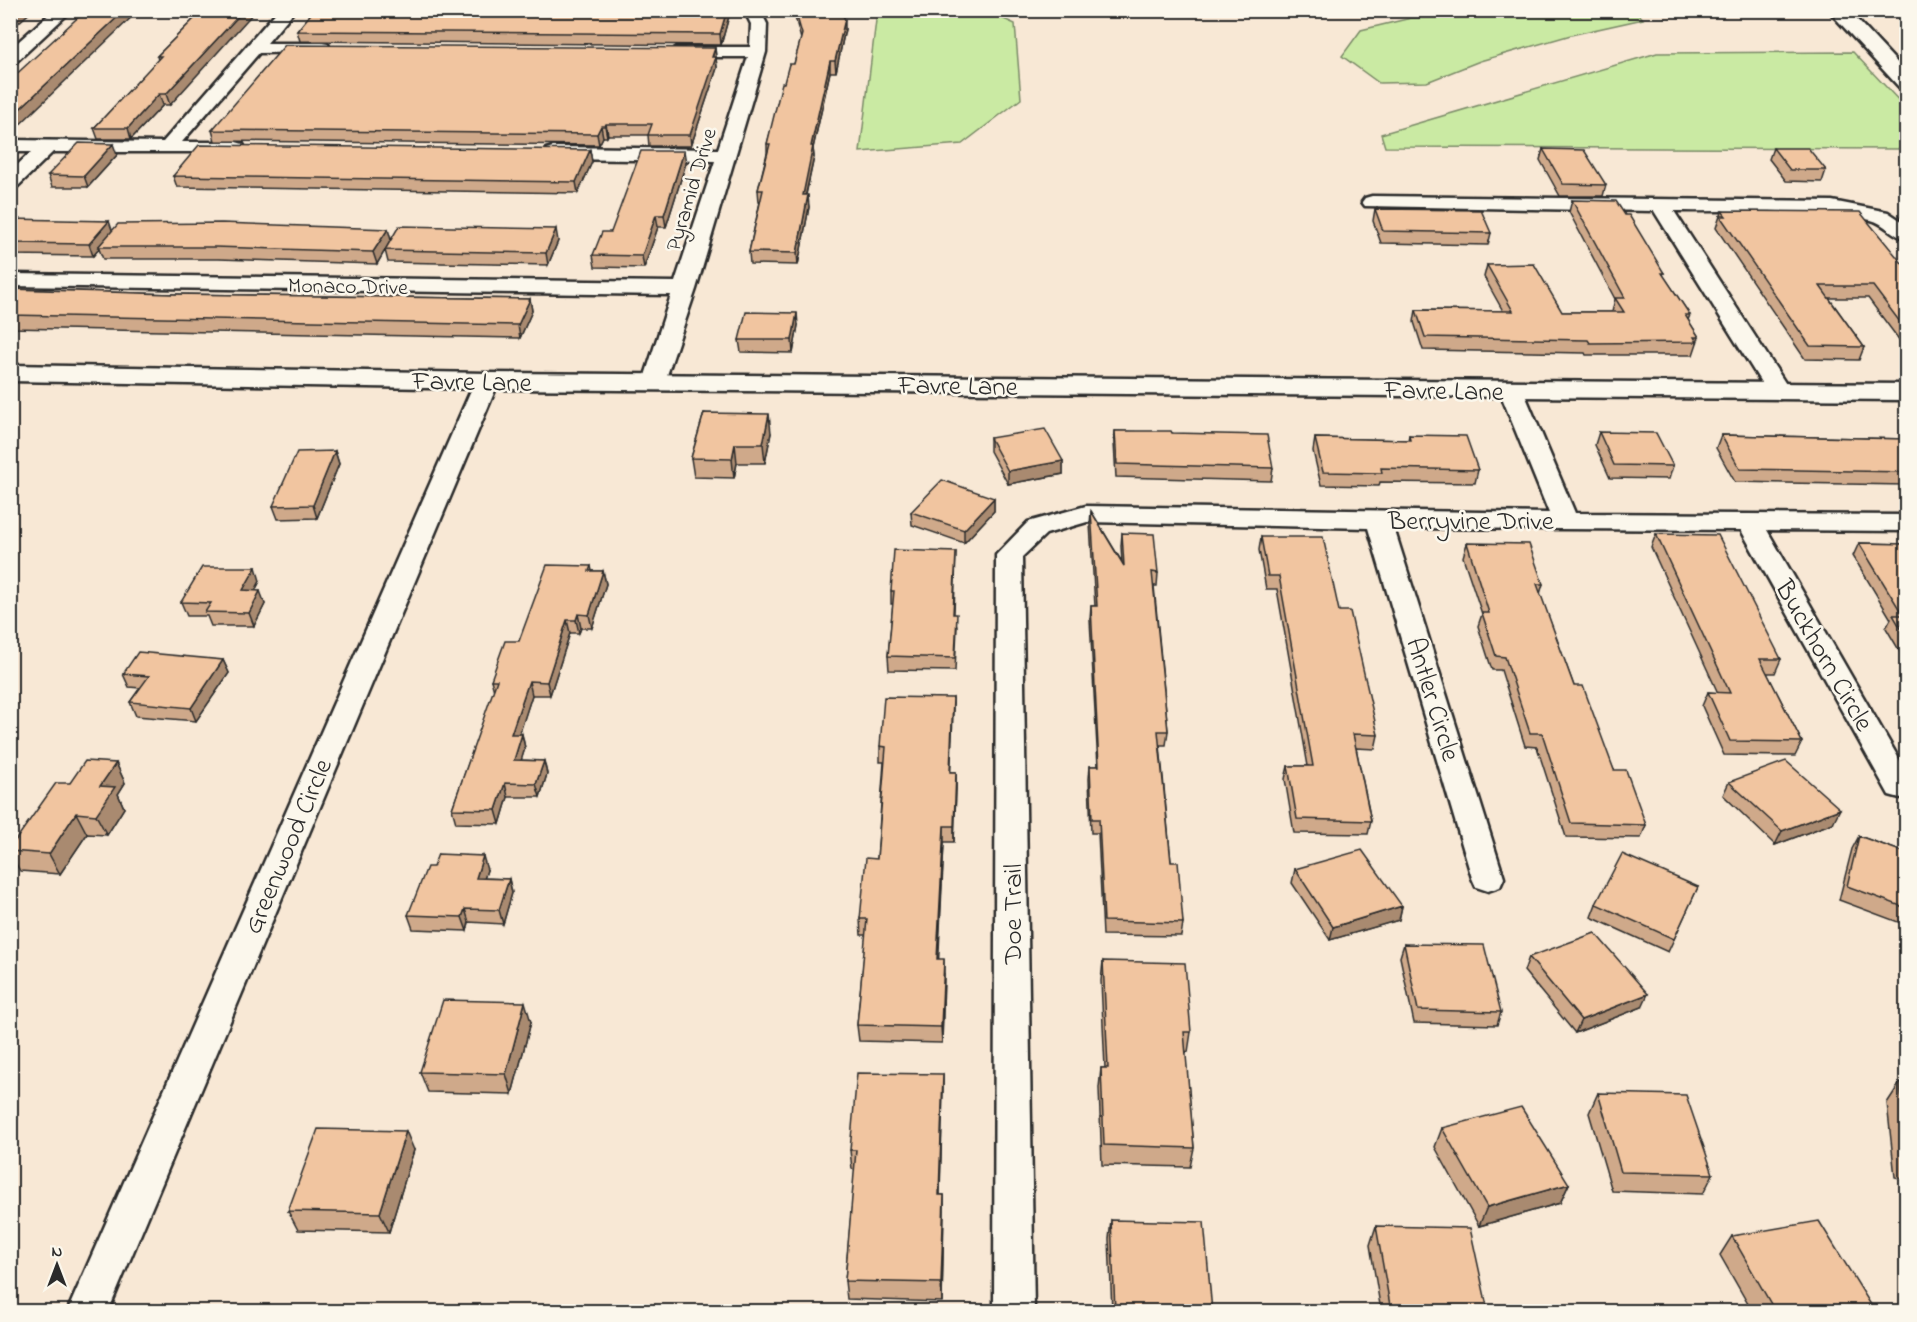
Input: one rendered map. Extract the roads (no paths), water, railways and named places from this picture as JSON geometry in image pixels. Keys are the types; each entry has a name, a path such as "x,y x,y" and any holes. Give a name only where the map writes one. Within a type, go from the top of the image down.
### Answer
{"street":[{"path":"10,58 64,10"},
{"path":"168,147 287,10"},
{"name":"Pyramid Drive","path":"655,382 758,52 759,24 752,10"},
{"path":"1837,10 1906,83"},
{"path":"255,48 339,48"},
{"path":"662,52 758,52"},
{"path":"10,146 251,148"},
{"path":"10,183 47,147"},
{"path":"535,152 724,155"},
{"path":"1372,201 1832,207 1881,216 1906,233"},
{"path":"1660,205 1779,392"},
{"name":"Monaco Drive","path":"10,280 685,289"},
{"name":"Favre Lane","path":"10,373 487,381 1906,392"},
{"name":"Greenwood Circle","path":"87,1311 487,381"},
{"path":"1511,390 1565,520"},
{"name":"Berryvine Drive","path":"1037,528 1086,514 1379,520 1906,523"},
{"name":"Antler Circle","path":"1379,520 1488,878"},
{"name":"Buckhorn Circle","path":"1750,523 1899,787"},
{"name":"Doe Trail","path":"1014,1311 1010,555 1037,528"}]}
